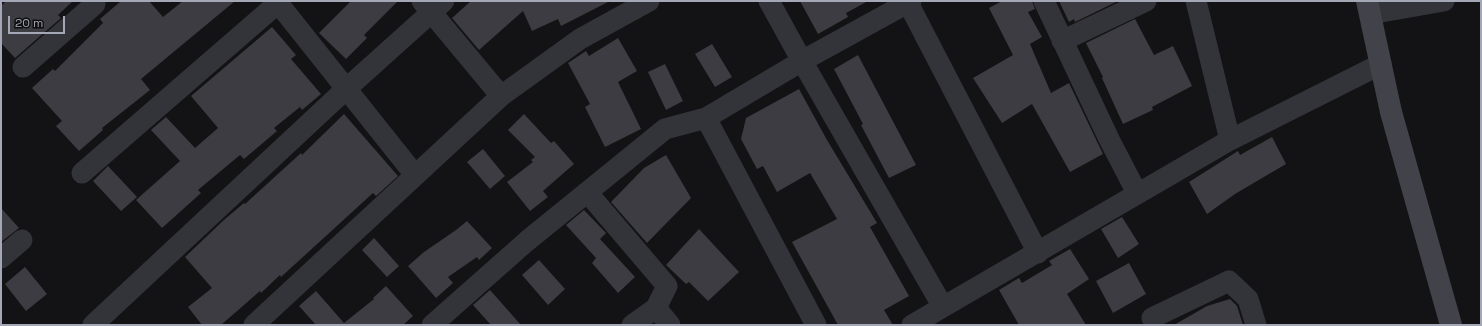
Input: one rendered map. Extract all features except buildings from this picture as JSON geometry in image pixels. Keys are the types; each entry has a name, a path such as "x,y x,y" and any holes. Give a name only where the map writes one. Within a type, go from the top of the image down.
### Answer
{"street":[{"path":"254,325 501,96 580,39 649,1"},
{"path":"770,1 802,61 943,307"},
{"path":"1044,1 1062,41 1137,193"},
{"path":"1062,41 1146,1"},
{"path":"1196,1 1230,140"},
{"path":"1444,1 1368,7 1391,112 1451,325"},
{"path":"23,67 95,2"},
{"path":"82,173 278,2 415,175"},
{"path":"432,325 528,241 665,129 706,118 802,61 908,2 1038,253"},
{"path":"93,325 433,5 501,96"},
{"path":"912,325 1230,140 1381,64"},
{"path":"706,118 816,325"},
{"path":"587,192 667,286 656,308 632,325"},
{"path":"1,258 22,240"},
{"path":"1149,323 1229,281 1248,299 1256,325"},
{"path":"656,308 670,325"}]}
